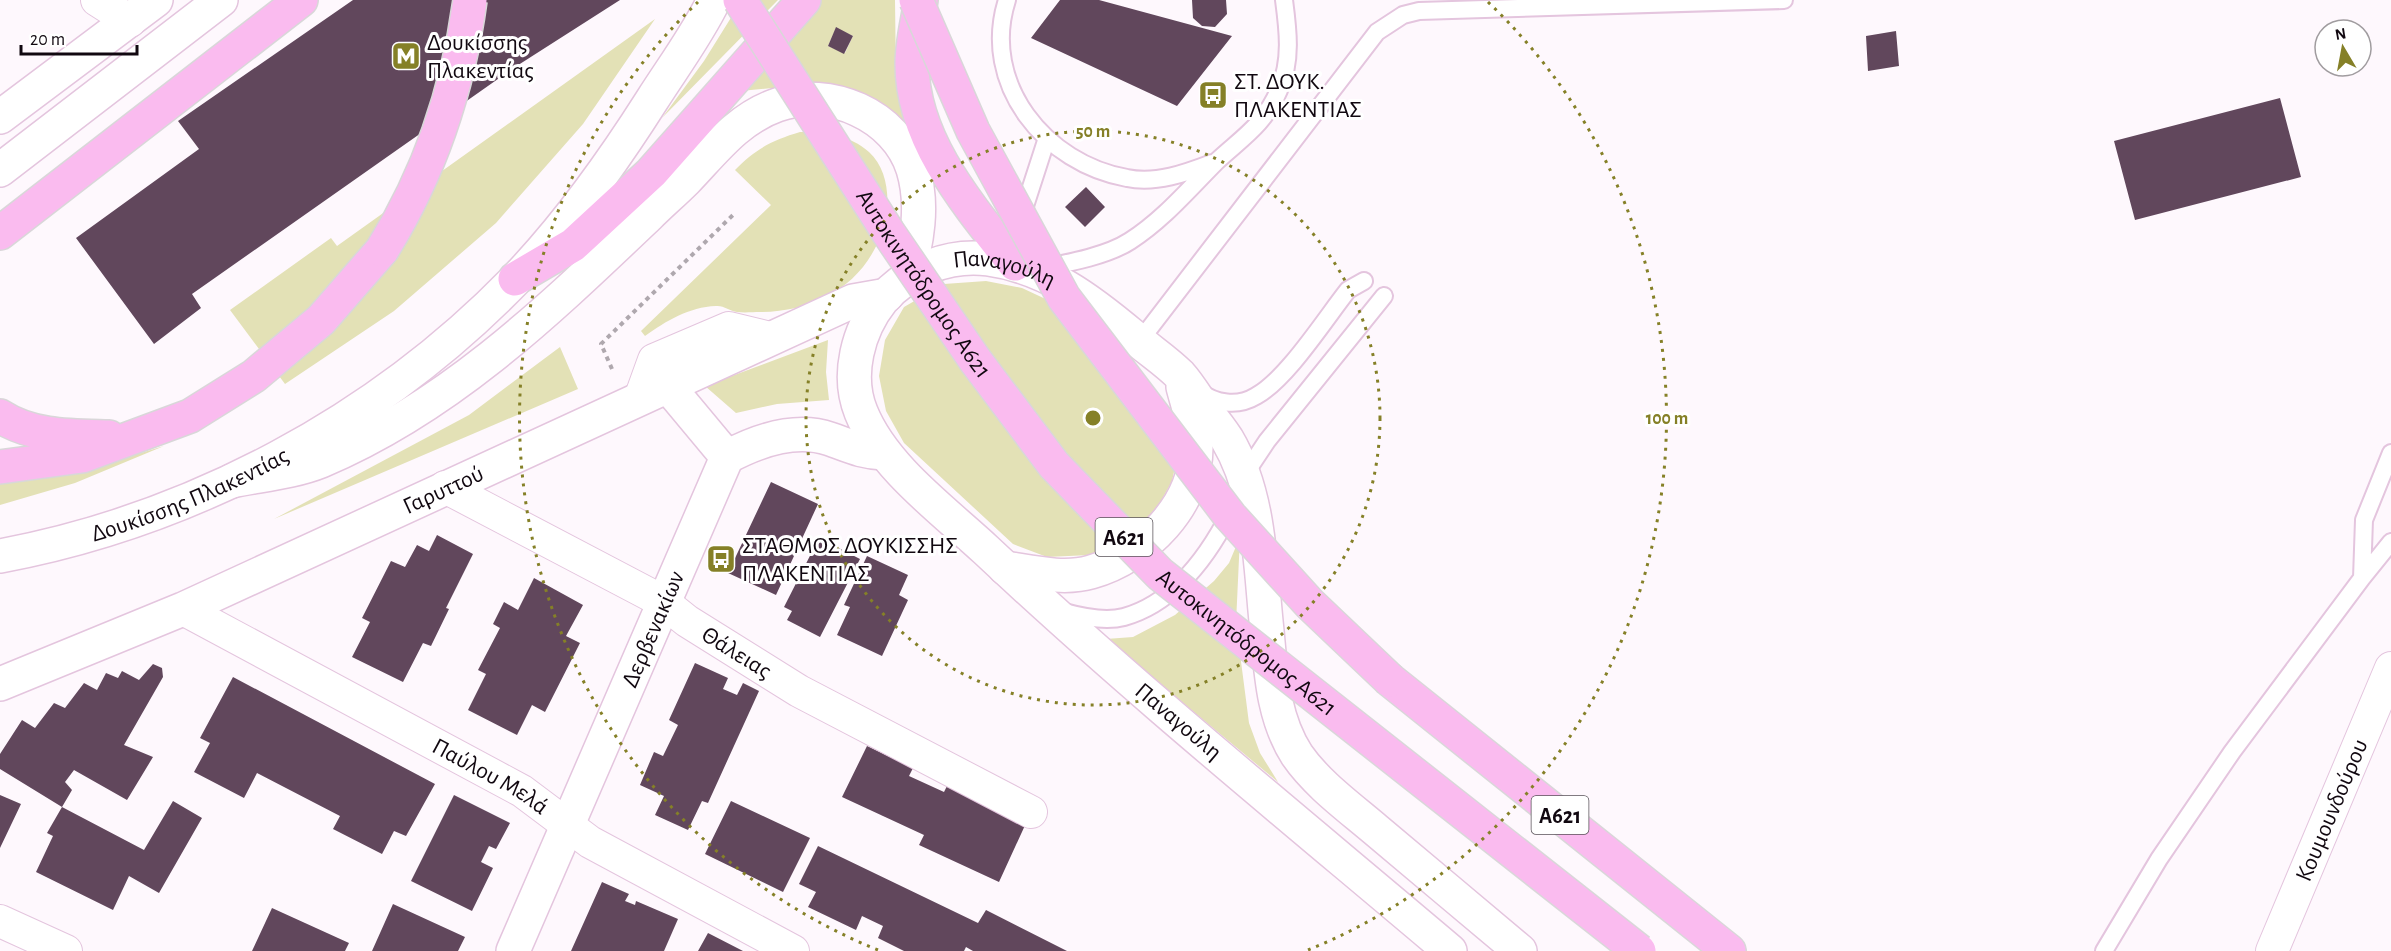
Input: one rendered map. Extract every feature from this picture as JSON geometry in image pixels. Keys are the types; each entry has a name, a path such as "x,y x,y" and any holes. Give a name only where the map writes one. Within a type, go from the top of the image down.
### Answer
{"highway":[{"path":"0,233 301,0"},
{"path":"0,467 82,456 150,433 190,416 274,360 321,320 382,250 406,211 432,154 451,99 465,36 470,0"},
{"name":"Αυτοκινητόδρομος Α621","path":"740,0 888,232 975,360 1054,465 1160,574 1639,951"},
{"path":"515,279 573,245 651,173 804,0"},
{"path":"918,0 912,64 917,97 926,128 955,184 1024,267"},
{"name":"Α621","path":"918,0 973,131 1064,298 1230,516 1310,604 1390,680 1729,951"},
{"path":"0,416 13,424 58,435 112,437 150,433"}],"main road":[{"path":"0,117 156,0"},
{"path":"0,170 220,0"},
{"name":"Δουκίσσης Πλακεντίας","path":"0,556 33,550 152,515 232,481 344,420 444,346 515,279 569,218 627,139 714,0"},
{"path":"232,481 319,462 402,420 460,383 549,310 686,180 738,125 778,104 801,100 838,102 860,109 894,136 913,169 918,193 916,247 897,286"},
{"name":"Παναγούλη","path":"1450,951 1046,607 883,453 860,410 855,386 855,363 865,326 897,286 928,267 962,258 981,258 1024,267 1073,289 1181,376 1227,439 1243,475 1256,519 1272,682 1280,721 1298,756 1332,793 1520,951"},
{"name":"Γαρυττού","path":"0,684 183,609 770,338 853,301 897,286"},
{"path":"1005,568 1051,574 1090,573 1123,559 1150,539 1176,512 1189,484 1196,446 1181,376"},
{"path":"645,395 727,457 757,442 804,435 829,438 858,451 883,453"},
{"name":"Δερβενακίων","path":"513,951 662,601 727,457"}],"street":[{"path":"97,0 130,21"},
{"name":"Θάλειας","path":"445,487 662,601 687,621 799,692 1031,812"},
{"name":"Παύλου Μελά","path":"183,609 522,791 590,842 792,951"},
{"name":"Κουμουνδούρου","path":"2272,951 2391,668"},
{"path":"0,921 66,951"}],"lane":[{"path":"1007,0 1003,14 1003,60 1018,104 1046,141 1084,167 1129,179 1176,177 1218,160"},
{"path":"1046,141 1025,206 1024,267 1074,262 1128,243 1170,210 1218,160 1254,130 1280,89 1290,39 1284,0"},
{"path":"1139,342 1377,32 1388,23 1419,11 1784,0"},
{"path":"1181,376 1205,395 1227,404 1255,398 1274,383 1348,290 1364,281"},
{"path":"1046,607 1086,618 1122,618 1150,606 1187,576 1212,547 1232,510 1243,475 1274,432 1384,296"},
{"path":"2362,578 2364,520 2391,453"},
{"path":"2104,951 2158,859 2232,752 2391,542"}],"path":[{"path":"645,395 601,344 735,213"}],"shaded area":[{"path":"742,0 778,0 662,118 704,61"},
{"path":"821,0 895,0 896,78 914,148 795,86 730,92","holes":["836,28 853,36 845,53 828,46"]},
{"path":"655,19 583,124 496,223 394,311 285,384 230,310 331,238 337,246"},
{"path":"800,132 845,138 862,146 879,165 887,190 887,208 880,238 870,257 857,274 842,287 804,306 783,310 746,312 719,306 706,307 678,316 645,336 641,331 771,205 735,170 765,146"},
{"path":"986,281 1022,288 1052,302 1180,445 1172,481 1153,516 1118,542 1090,555 1047,557 1013,544 904,443 886,411 879,376 885,340 904,307 944,284"},
{"path":"828,340 826,372 829,400 777,404 736,413 705,386"},
{"path":"560,347 578,389 274,519 469,415"},
{"path":"164,446 75,483 0,505 0,476 114,461"},
{"path":"1240,537 1236,623 1249,723 1260,753 1278,782 1106,639 1133,637 1175,615 1214,581 1229,563"}],"building":[{"name":"Δουκίσσης Πλακεντίας","path":"353,0 620,0 512,69 192,294 201,308 154,344 76,238 199,149 178,121"},
{"path":"1060,0 1099,0 1232,36 1177,106 1031,38"},
{"path":"1192,0 1226,0 1227,14 1215,27 1202,26 1193,18"},
{"path":"836,27 853,36 844,54 828,46"},
{"path":"1896,31 1899,66 1868,71 1866,36"},
{"path":"2280,98 2301,177 2135,220 2114,141"},
{"path":"1086,187 1105,207 1085,227 1065,207"},
{"path":"771,482 818,504 776,595 728,573"},
{"path":"437,535 473,554 446,608 449,609 431,646 423,643 403,682 352,657 370,622 362,618 391,561 405,567 417,545 429,551"},
{"path":"819,538 860,559 820,637 787,620 792,611 784,607"},
{"path":"867,556 908,575 899,595 908,600 882,656 837,635 850,607 844,605"},
{"path":"534,578 583,605 566,636 580,643 545,712 532,705 517,735 468,710 486,674 478,670 500,628 493,624 504,602 518,610"},
{"path":"695,663 728,678 723,689 737,695 743,683 759,691 708,803 702,801 688,830 655,815 664,796 640,785 654,752 663,756 678,725 669,720"},
{"path":"153,664 162,668 163,677 124,745 153,757 127,800 74,770 65,782 72,790 62,807 0,769 0,754 22,720 35,728 54,703 65,708 84,683 97,690 106,673 118,678 122,671 139,680"},
{"path":"233,677 435,784 406,836 394,831 382,854 333,829 340,816 257,773 244,798 194,772 210,743 200,738"},
{"path":"867,746 913,768 909,776 944,792 948,784 1027,821 999,882 919,845 924,835 842,797"},
{"path":"0,795 21,804 0,848"},
{"path":"454,795 510,823 496,849 489,846 481,862 493,868 472,911 411,881"},
{"path":"173,801 202,818 159,893 129,876 113,910 36,872 53,836 47,833 62,807 144,850"},
{"path":"731,801 810,838 783,892 705,854"},
{"path":"818,846 978,923 986,910 1067,951 973,951 966,947 964,951 904,951 878,938 883,926 862,916 856,930 808,907 816,892 799,884"},
{"path":"602,882 629,894 625,901 635,905 636,901 678,919 664,951 571,951"},
{"path":"393,904 465,937 458,951 372,951"},
{"path":"272,908 349,943 345,951 252,951"},
{"path":"708,933 743,951 698,951"}],"place":[{"name":"Δουκίσσης Πλακεντίας","path":"406,56"},
{"name":"ΣΤ. ΔΟΥΚ. ΠΛΑΚΕΝΤΙΑΣ","path":"1213,95"},
{"name":"ΣΤΑΘΜΟΣ ΔΟΥΚΙΣΣΗΣ ΠΛΑΚΕΝΤΙΑΣ","path":"721,559"}]}
